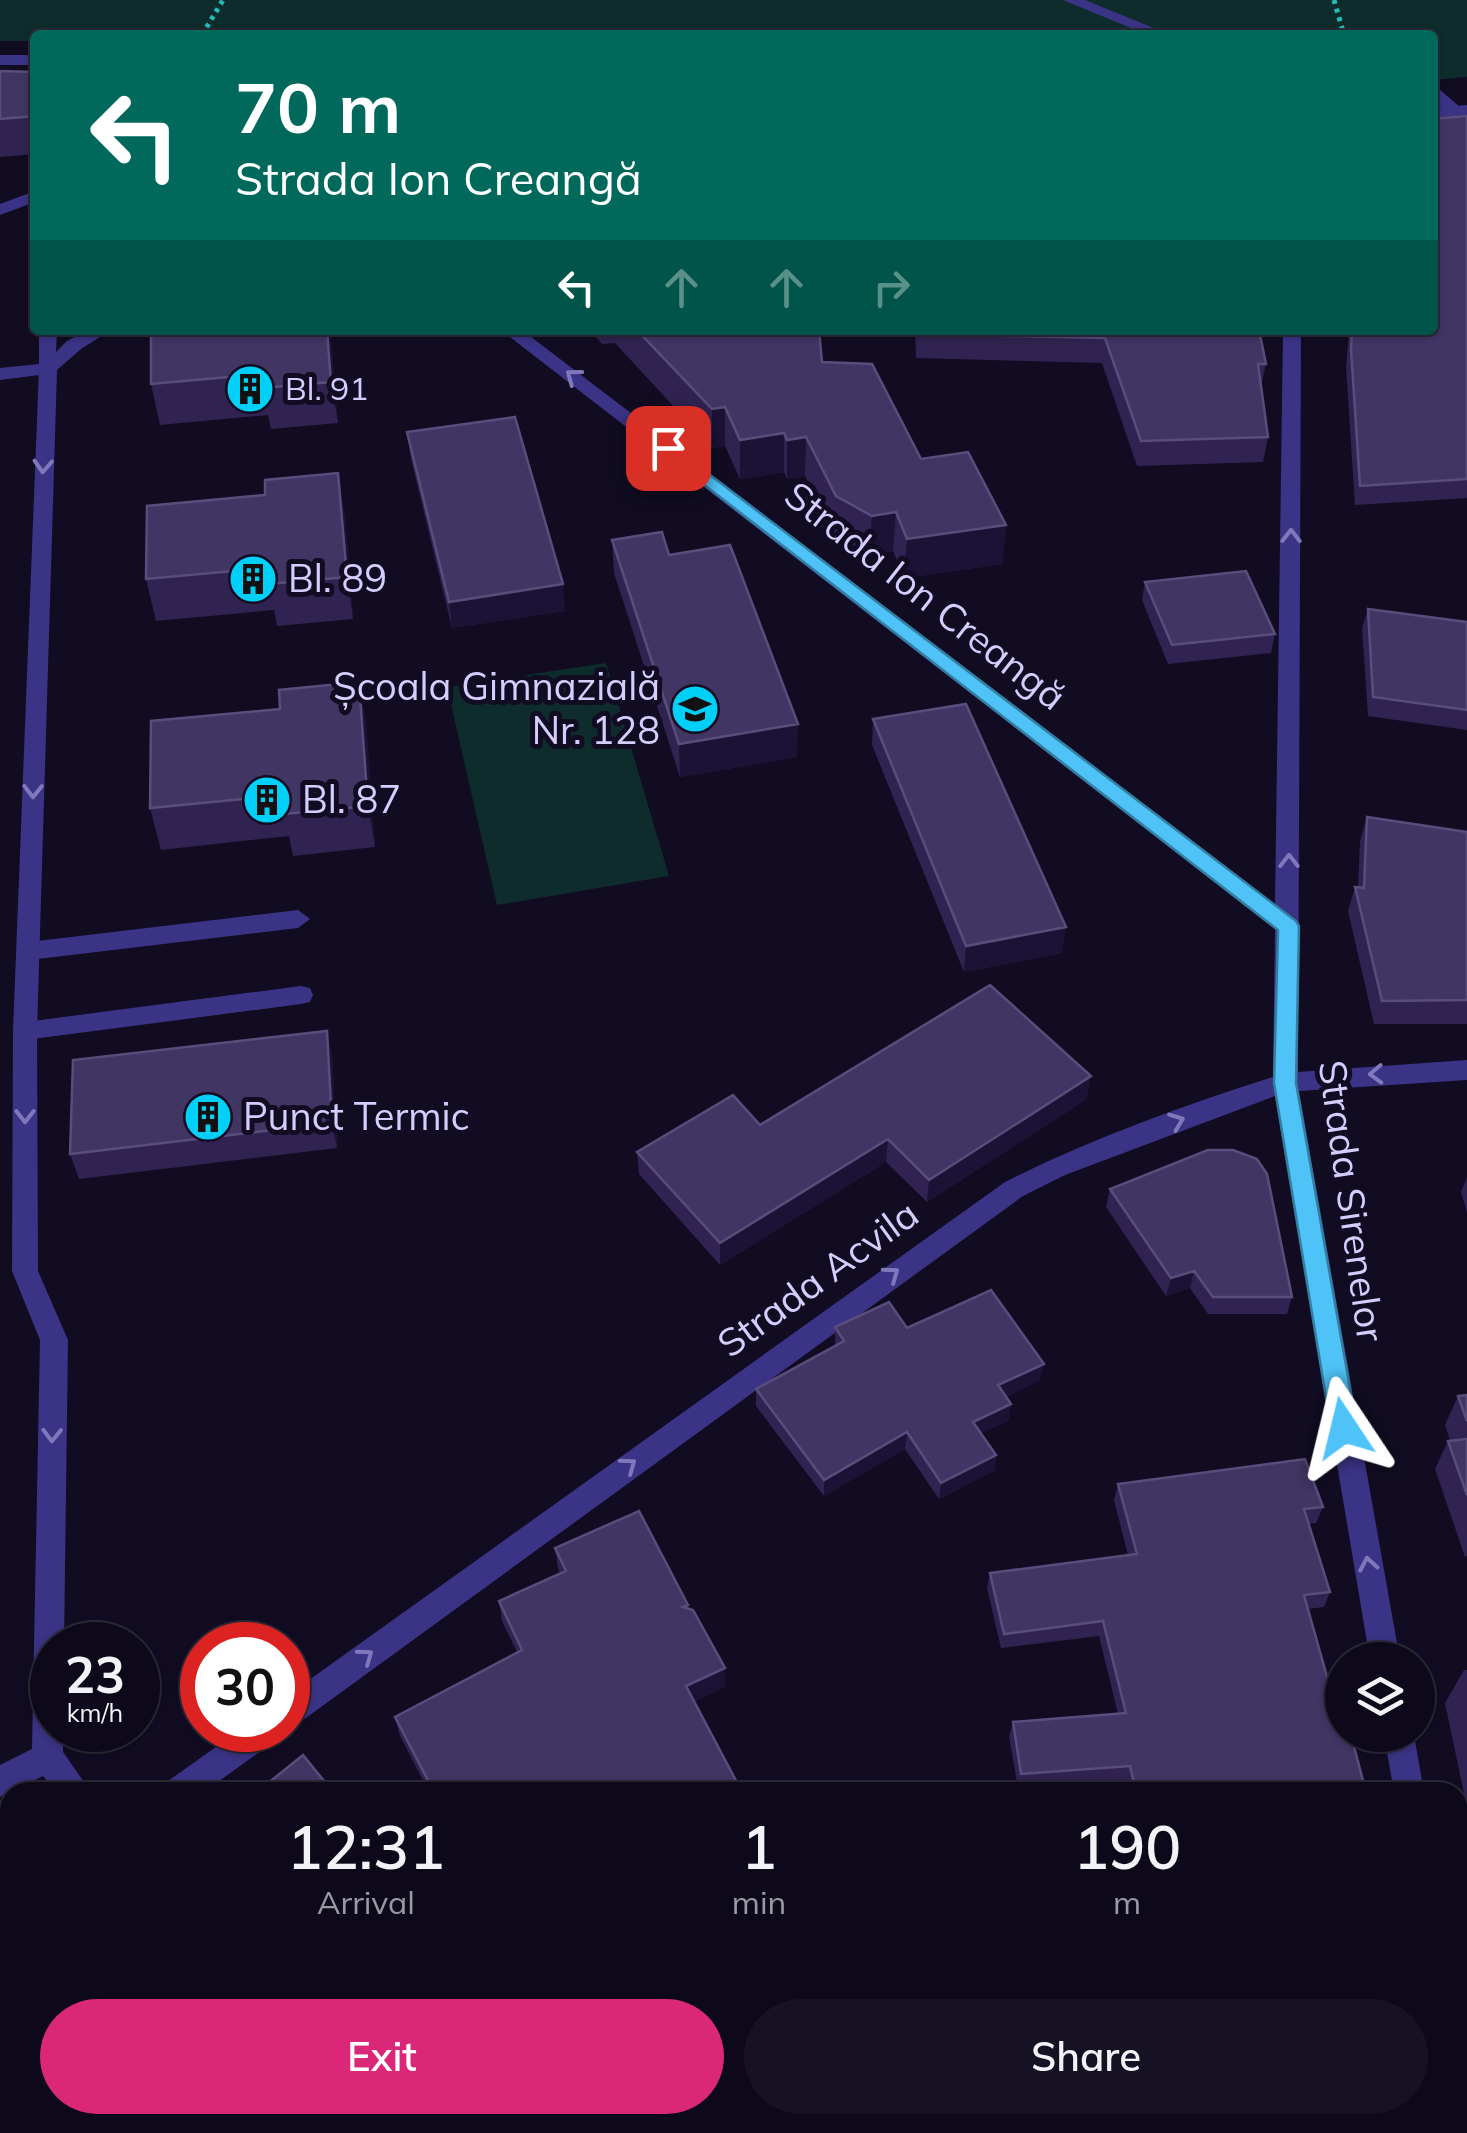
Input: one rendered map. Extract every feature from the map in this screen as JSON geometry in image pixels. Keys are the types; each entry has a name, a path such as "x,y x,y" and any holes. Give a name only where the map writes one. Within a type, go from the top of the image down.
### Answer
{"street":[{"path":"1071,0 1150,30"},
{"path":"0,60 30,60"},
{"path":"1438,93 1461,110"},
{"path":"0,210 30,198"},
{"path":"48,335 25,1031 25,1271 54,1340 47,1757 66,1782"},
{"path":"0,374 48,369 74,345 93,335"},
{"name":"Strada Ion Creangă","path":"517,335 1288,926"},
{"name":"Strada Sirenelor","path":"1292,335 1285,1083 1382,1642"},
{"path":"29,952 298,918"},
{"path":"25,1031 301,995"},
{"name":"Strada Acvila","path":"310,1698 1014,1189 1056,1168 1219,1104 1285,1083 1349,1075 1467,1070"},
{"path":"193,1782 234,1752"},
{"path":"1401,1752 1407,1782"},
{"path":"0,1782 47,1757"}],"path":[{"path":"205,30 223,0"},
{"path":"1334,0 1343,30"}],"green space":[{"path":"0,0 1467,0 1467,77 1438,80 1438,30 30,30 30,41 0,41"},
{"path":"606,663 669,876 497,905 447,687"}],"building":[{"path":"0,71 30,72 30,116 0,119"},
{"path":"1467,116 1467,479 1360,486 1352,335 1438,335 1438,118"},
{"path":"151,335 327,335 331,382 263,388 263,374 151,384"},
{"path":"642,335 819,335 822,362 872,364 921,459 968,452 1006,525 907,539 896,512 872,516 836,496 806,437 787,440 784,433 740,440 725,407 712,409"},
{"path":"964,335 1260,335 1266,364 1258,364 1268,437 1141,441 1105,338"},
{"path":"515,417 563,584 449,602 407,432"},
{"path":"338,473 347,577 269,584 268,568 146,579 147,506 265,495 265,480"},
{"path":"662,532 669,555 730,545 798,724 679,744 612,540"},
{"path":"1246,571 1275,634 1172,645 1145,582"},
{"path":"1368,609 1467,622 1467,710 1373,697"},
{"path":"359,682 368,806 285,814 283,795 150,808 151,721 280,709 279,690"},
{"path":"966,704 1066,927 966,946 873,719"},
{"path":"1367,817 1467,832 1467,1000 1382,1001 1355,887 1364,888"},
{"path":"990,985 1091,1076 929,1180 888,1139 720,1243 637,1152 733,1095 760,1125"},
{"name":"Punct Termic","path":"327,1031 332,1123 70,1154 73,1060"},
{"path":"1208,1150 1233,1150 1257,1159 1267,1174 1292,1297 1213,1297 1194,1271 1171,1278 1110,1189"},
{"path":"991,1290 1044,1364 998,1385 1011,1404 973,1422 996,1455 941,1483 907,1432 824,1480 756,1389 844,1341 835,1327 889,1302 907,1328"},
{"path":"1467,1395 1467,1421 1458,1396"},
{"path":"1467,1439 1467,1495 1448,1441"},
{"path":"1305,1459 1323,1507 1304,1509 1330,1592 1304,1595 1325,1670 1325,1752 1355,1752 1363,1782 1134,1782 1130,1766 1021,1774 1013,1722 1126,1713 1103,1621 1004,1634 990,1573 1137,1554 1118,1484"},
{"path":"639,1511 688,1605 683,1607 693,1610 725,1668 686,1686 737,1782 429,1782 395,1717 522,1650 499,1601 566,1571 555,1548"},
{"path":"303,1755 325,1782 269,1782"}],"place":[{"name":"Bl. 91","path":"250,389"},
{"name":"Bl. 89","path":"253,579"},
{"name":"Școala Gimnazială Nr. 128","path":"695,709"},
{"name":"Bl. 87","path":"267,800"},
{"name":"Punct Termic","path":"208,1117"}],"route":[{"path":"668,448 1288,926 1285,1083 1344,1428"}]}
